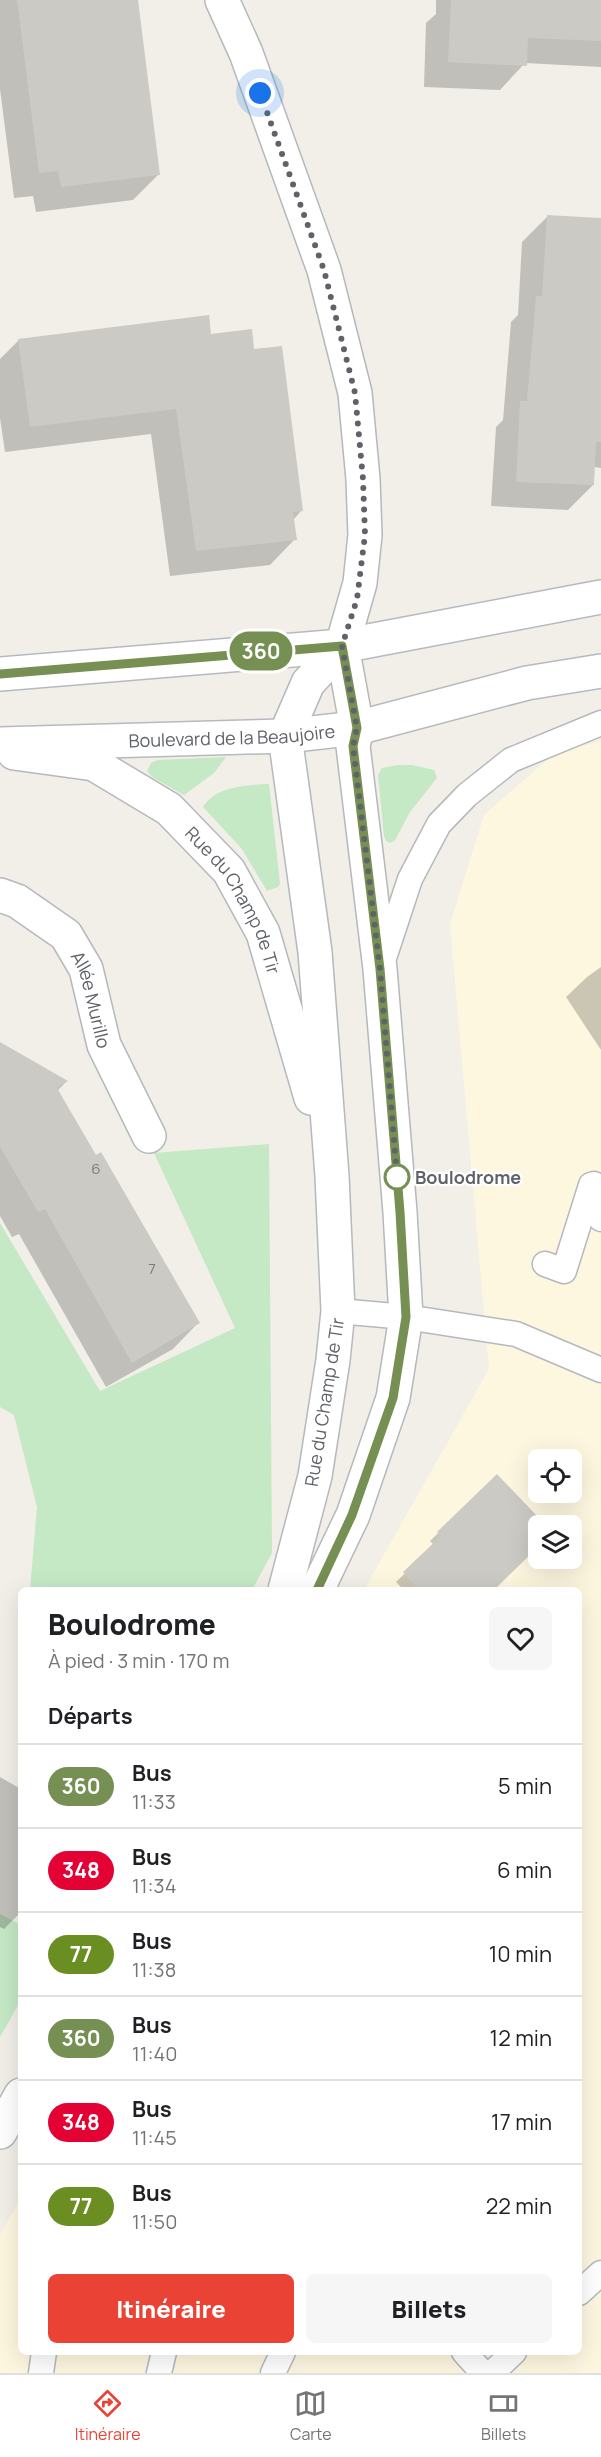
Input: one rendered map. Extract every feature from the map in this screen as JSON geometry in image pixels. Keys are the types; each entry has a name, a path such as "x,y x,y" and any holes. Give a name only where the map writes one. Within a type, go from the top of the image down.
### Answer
{"street":[{"path":"222,0 246,53 324,270 355,393 363,479 365,535 357,599 342,646 308,683 285,736"},
{"path":"0,674 342,646 601,597"},
{"path":"318,1587 352,1515 390,1408 406,1317 400,1212 380,969 353,746 357,728 342,646"},
{"name":"Boulevard de la Beaujoire","path":"0,744 285,736 357,728 527,683 601,671"},
{"name":"Rue du Champ de Tir","path":"285,736 315,952 332,1176 338,1311 333,1360 315,1476 286,1587"},
{"name":"Rue du Champ de Tir","path":"0,751 94,764 169,809 229,871 263,933 293,1030 332,1176"},
{"name":"Allée Murillo","path":"0,895 17,901 66,935 87,969 104,1045 149,1136"},
{"path":"0,2132 18,2100"}],"lane":[{"path":"380,969 410,879 439,824 467,795 511,760 601,723"},
{"path":"596,1182 601,1219"},
{"path":"545,1264 564,1271 596,1182"},
{"path":"338,1311 406,1317 516,1334 601,1370"},
{"path":"582,2290 601,2273"},
{"path":"41,2373 44,2355"},
{"path":"159,2373 163,2355"},
{"path":"273,2373 282,2355"},
{"path":"467,2355 483,2373"},
{"path":"492,2373 511,2355"}],"shaded area":[{"path":"601,741 601,2373 0,2373 0,2235 18,2203 18,2355 582,2355 582,1587 366,1587 489,1369 450,924 484,815 554,754"}],"green space":[{"path":"226,757 214,773 184,795 152,777 147,771 151,763 158,760"},
{"path":"412,765 434,770 437,778 410,812 395,840 390,843 384,836 378,775 382,768"},
{"path":"269,784 280,884 267,891 242,849 203,807 216,795 232,788"},
{"path":"269,1144 272,1553 254,1587 30,1587 37,1507 14,1415 0,1407 0,1223 100,1391 235,1328 154,1153"},
{"path":"0,1914 18,1923 18,2005 0,2037"}],"building":[{"path":"17,0 138,0 160,175 61,187 58,171 39,173"},
{"path":"451,0 601,0 601,41 528,38 527,66 448,62"},
{"path":"547,215 601,218 601,442 596,442 594,485 516,482 520,401 527,401 536,296 542,296"},
{"path":"209,315 211,334 252,329 254,349 282,346 303,511 293,512 297,540 196,551 176,409 30,427 18,339"},
{"path":"0,1042 68,1081 57,1088 96,1155 101,1152 200,1323 132,1363 45,1209 38,1212 0,1147"},
{"path":"497,1474 536,1515 528,1515 528,1557 497,1587 416,1587 403,1572 441,1536 437,1532"}],"bus line":[{"name":"360","path":"0,674 342,646 357,728 353,746 380,969 400,1212 406,1317 393,1398 352,1515 318,1587"}],"place":[{"name":"Boulodrome","path":"397,1177"}],"route":[{"path":"260,93 324,270 355,393 363,479 365,535 357,599 342,646 357,728 353,746 380,969 397,1177"}]}
